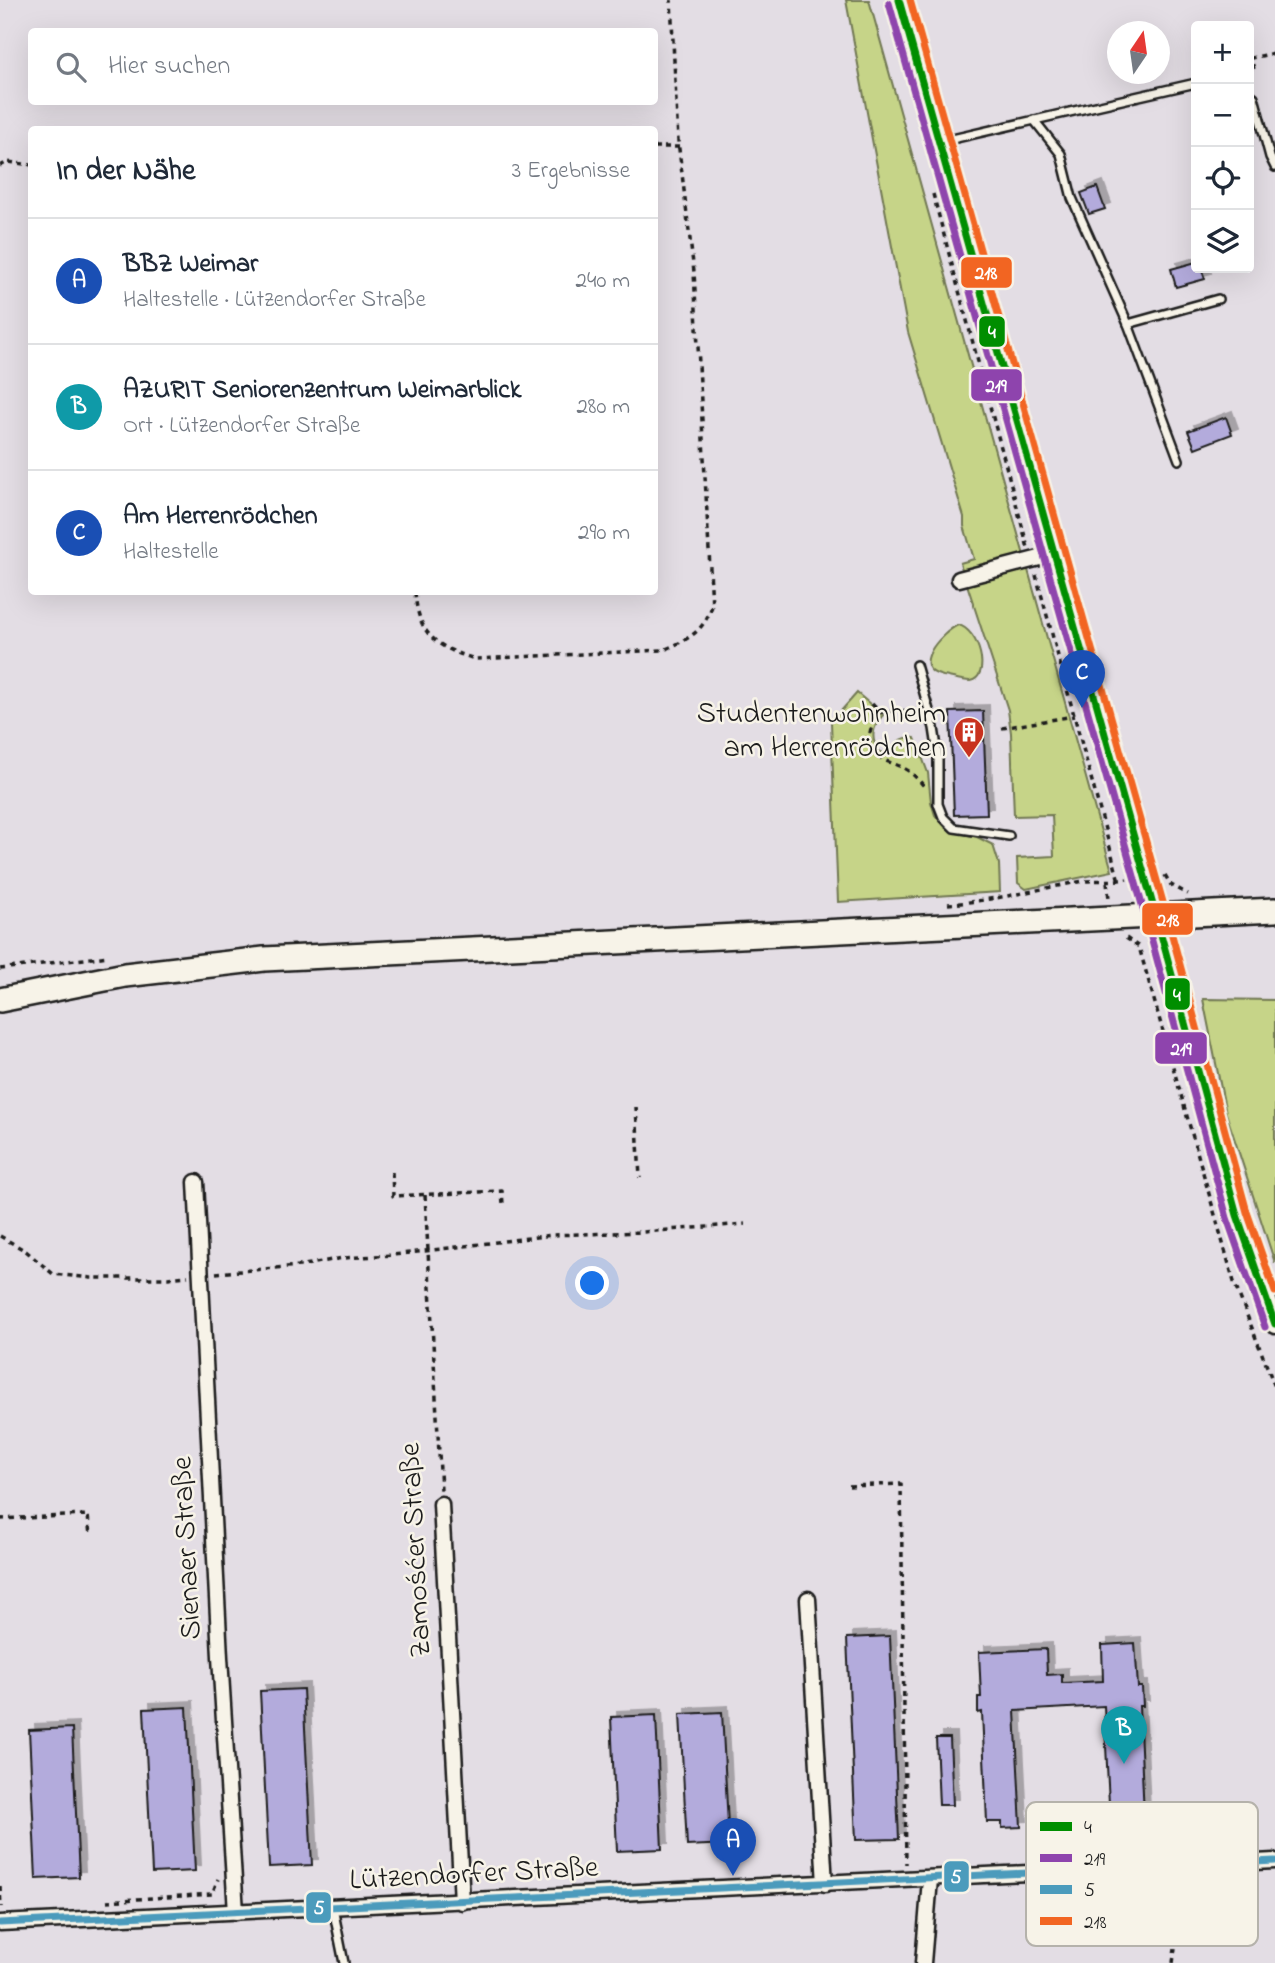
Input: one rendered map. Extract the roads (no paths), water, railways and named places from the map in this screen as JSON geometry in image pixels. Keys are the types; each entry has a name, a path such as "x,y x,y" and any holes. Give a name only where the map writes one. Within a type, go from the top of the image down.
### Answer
{"main road":[{"path":"899,0 1156,916"},
{"path":"0,1000 125,975 264,960 1275,910"}],"street":[{"path":"959,579 1055,554"},
{"path":"1156,916 1237,1214 1275,1324"},
{"name":"Sienaer Straße","path":"196,1182 236,1912"},
{"name":"Zamośćer Straße","path":"441,1504 462,1902"},
{"path":"808,1599 825,1884"},
{"name":"Lützendorfer Straße","path":"0,1923 1026,1873"},
{"path":"923,1963 930,1879"}],"lane":[{"path":"938,142 1192,84"},
{"path":"1254,97 1270,158 1275,167"},
{"path":"1034,120 1061,154 1072,198 1128,324 1179,460"},
{"path":"1128,324 1218,299"},
{"path":"916,665 939,754 938,804 943,817 954,828 1009,836"},
{"path":"332,1908 344,1963"}],"place":[{"name":"Am Herrenrödchen","path":"1082,708"},
{"name":"Studentenwohnheim am Herrenrödchen","path":"969,759"},
{"name":"AZURIT Seniorenzentrum Weimarblick","path":"1124,1764"},
{"name":"BBZ Weimar","path":"733,1876"}]}
